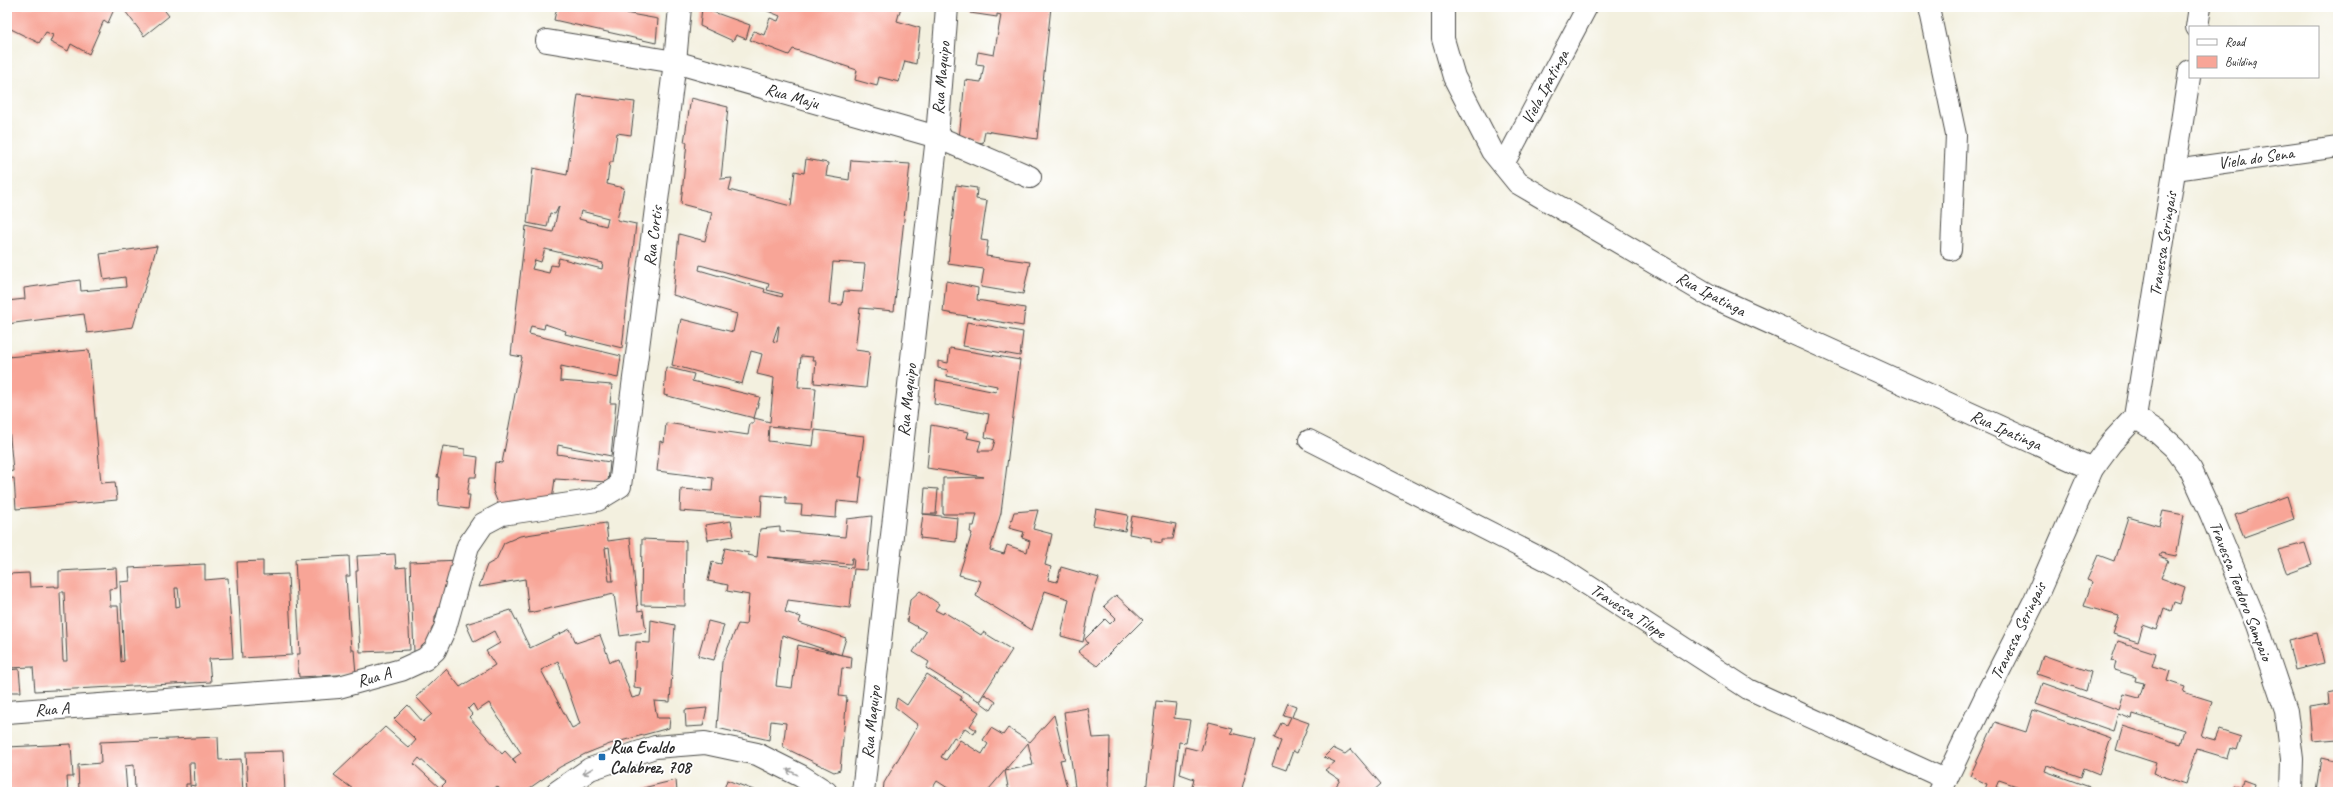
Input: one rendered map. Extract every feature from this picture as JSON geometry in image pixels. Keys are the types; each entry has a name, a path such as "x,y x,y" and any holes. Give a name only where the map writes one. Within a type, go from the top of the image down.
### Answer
{"street":[{"name":"Rua Cortis","path":"623,465 675,62 680,7"},
{"name":"Rua Maquipo","path":"863,792 937,137 947,7"},
{"name":"Rua Ipatinga","path":"1443,7 1443,39 1454,77 1482,134 1503,166 1518,183 1709,296 2092,469"},
{"path":"2197,26 2200,7"},
{"name":"Rua Maju","path":"547,41 675,62 937,137 1030,177"},
{"name":"Travessa Seringais","path":"1944,786 1986,696 2034,602 2092,469 2111,443 2135,417 2189,78"},
{"name":"Travessa Teodoro Sampaio","path":"2135,417 2155,430 2175,448 2191,470 2211,514 2257,625 2286,711 2292,759 2291,792"},
{"name":"Rua A","path":"7,712 339,687 401,670 425,658 435,650 447,622 468,546 483,524 502,514 597,500 620,486 623,465"},
{"path":"557,792 590,769 655,747 705,743 756,754 801,776 826,792"}],"lane":[{"name":"Viela Ipatinga","path":"1503,166 1587,7"},
{"path":"1929,7 1956,135 1951,250"},
{"name":"Viela do Sena","path":"2175,170 2338,147"},
{"name":"Travessa Tilope","path":"1309,440 1563,569 1748,689 1944,786"}],"building":[{"path":"7,7 62,7 65,9 66,7 115,7 108,23 104,20 89,54 71,44 68,51 50,42 53,35 46,32 39,43 7,27"},
{"path":"122,7 162,7 169,16 144,36"},
{"path":"557,7 592,7 658,19 656,43 554,20"},
{"path":"631,7 659,7 659,9"},
{"path":"758,7 901,7 897,21 920,28 916,64 905,61 899,82 879,77 877,86 855,80 857,70 793,49 789,55 750,40 754,31 764,35 770,18 778,21 780,16"},
{"path":"971,7 1051,7 1037,139 985,131 983,143 959,139 965,80 981,82 984,65 976,64 978,52 994,55 1001,15 997,14 997,17 970,13"},
{"path":"702,8 750,25 746,39 736,35 733,41 700,26"},
{"path":"578,95 635,102 631,135 617,133 613,162 610,162 607,184 624,188 617,220 636,224 622,348 565,334 566,331 545,324 544,329 531,326 529,334 621,356 618,378 561,366 560,381 612,385 610,403 616,403 611,456 558,445 557,454 610,462 608,482 555,479 552,500 500,508 493,491 495,462 502,463 522,357 511,355 526,226 553,232 559,206 555,214 550,213 547,227 527,223 533,168 567,175","holes":["581,211 608,218 606,226 579,219","545,249 603,263 602,269 559,258 557,266 551,265 549,273 532,269 535,260 541,262"]},
{"path":"691,98 728,107 721,179 732,178 729,190 791,206 795,171 804,173 806,159 828,163 826,176 849,180 851,160 910,164 894,311 860,308 855,350 870,352 866,388 814,383 816,361 812,361 813,357 801,356 798,387 816,388 812,430 769,426 768,441 813,446 815,430 864,436 859,477 862,477 859,503 837,501 836,518 801,515 802,505 786,504 786,497 762,495 761,517 680,511 681,489 712,491 713,478 657,471 660,441 664,443 666,423 748,435 750,423 754,423 754,418 770,422 774,378 757,374 762,354 751,351 742,384 672,365 681,319 733,332 737,314 673,295 679,234 705,241 712,212 681,204 687,142 684,142","holes":["833,262 865,264 862,292 844,291 842,305 829,304","700,265 769,284 767,290 783,294 782,297 764,292 765,289 699,270","778,326 779,326 777,342 773,341"]},
{"path":"956,185 977,188 976,199 987,201 981,240 988,241 986,256 1030,262 1023,294 981,287 984,269 948,264"},
{"path":"157,246 133,327 87,333 84,314 7,324 7,301 25,299 24,288 80,280 81,291 126,287 125,277 104,280 100,254"},
{"path":"946,281 978,288 977,300 1025,308 1023,326 943,312"},
{"path":"967,322 1023,332 1020,356 963,346"},
{"path":"950,348 1020,360 1001,513 990,550 1004,554 1007,545 1027,552 1030,541 1022,538 1024,532 1009,528 1014,512 1038,510 1033,529 1052,534 1045,565 1051,567 1048,580 1057,582 1061,567 1099,578 1093,594 1083,642 1061,636 1069,599 1045,591 1032,630 976,596 981,581 959,575 972,533 970,532 971,526 974,526 977,514 943,514 943,478 984,477 927,468 931,425 969,432 967,438 981,441 978,451 992,451 995,440 985,437 989,414 934,404 936,380 996,392 997,386 947,376 948,370 938,368 938,361 948,363"},
{"path":"89,350 101,483 115,482 117,500 16,509 14,478 7,479 7,472 13,471 7,405 7,357"},
{"path":"666,367 694,374 692,381 760,397 754,418 664,395"},
{"path":"443,446 465,449 465,455 478,457 476,477 470,477 467,495 470,495 468,509 438,505 439,477 437,477"},
{"path":"925,488 938,489 936,514 923,514"},
{"path":"2287,496 2294,519 2244,537 2235,515"},
{"path":"1096,509 1128,515 1125,531 1093,525"},
{"path":"2163,511 2184,515 2176,556 2161,553 2159,556 2168,560 2161,578 2185,587 2180,604 2174,602 2171,611 2164,608 2157,630 2143,625 2138,642 2113,634 2119,616 2084,606 2092,582 2087,580 2098,555 2114,561 2128,517 2159,526"},
{"path":"923,514 958,518 956,542 920,538"},
{"path":"872,516 867,570 854,569 850,608 788,600 785,612 801,617 799,623 846,638 841,655 852,657 851,669 842,668 839,696 847,697 840,770 834,772 783,747 786,723 771,721 769,740 717,728 722,662 738,624 746,625 749,595 727,591 728,585 708,581 712,562 721,564 725,548 749,553 748,555 757,557 760,529 780,527 780,531 845,537 847,519","holes":["767,557 851,564 852,558 854,558 853,568","782,635 838,654 798,645 792,688 776,686"]},
{"path":"1132,516 1176,524 1173,539 1162,539 1162,543 1151,541 1151,538 1129,534"},
{"path":"731,521 734,536 708,540 705,525"},
{"path":"606,523 608,541 630,538 638,611 643,610 646,632 620,636 614,594 529,613 525,579 479,587 487,565 496,560 504,543 520,536","holes":["609,547 613,581 609,581 605,548"]},
{"path":"642,539 686,541 685,606 641,605"},
{"path":"2305,543 2312,565 2287,574 2278,550"},
{"path":"395,554 396,568 406,567 410,650 360,652 356,571 358,571 357,556"},
{"path":"349,556 350,576 346,576 351,650 354,650 356,674 299,677 297,654 300,654 295,559"},
{"path":"462,560 435,617 435,629 426,656 414,652 410,562"},
{"path":"263,561 263,575 288,574 292,655 242,658 237,562"},
{"path":"205,564 205,580 228,578 233,658 209,659 211,682 35,691 33,667 7,668 8,574 29,573 30,587 59,587 59,571 116,568 117,588 109,589 110,606 118,606 121,662 124,661 120,582 130,581 129,568","holes":["175,588 178,588 180,606 176,607","60,592 64,592 67,661 63,661"]},
{"path":"920,591 939,604 935,610 943,614 944,612 981,635 983,632 1012,650 979,701 926,668 929,662 913,652 926,632 907,621 910,600"},
{"path":"1116,595 1143,620 1097,666 1078,652 1088,643 1085,639 1105,619 1110,624 1116,618 1104,606"},
{"path":"511,610 530,648 570,629 576,643 600,635 610,662 618,659 632,698 640,696 642,689 634,688 636,642 650,643 651,620 675,625 670,702 654,701 657,718 670,718 669,728 610,744 585,754 560,767 524,792 502,792 497,786 490,792 357,792 334,775 385,727 409,748 416,740 394,719 408,705 423,722 432,714 416,697 446,669 460,687 495,665 486,651 500,643 494,631 474,642 466,624","holes":["558,661 580,724 572,728 541,670","489,703 521,753 513,759 516,763 505,751 502,754 469,717 472,714 468,709 473,704 477,711","419,758 446,782 440,788 414,764"]},
{"path":"708,621 724,625 714,660 698,656"},
{"path":"2317,633 2324,663 2295,670 2288,640"},
{"path":"2118,641 2156,653 2152,666 2170,671 2167,681 2185,687 2183,692 2212,701 2201,736 2215,740 2219,730 2241,737 2237,750 2230,748 2227,758 2197,749 2186,784 2153,773 2156,763 2116,750 2123,726 2180,744 2184,730 2133,714 2132,719 2118,714 2113,731 2036,704 2043,683 2119,710 2124,694 2139,698 2144,683 2135,681 2136,677 2114,670 2116,662 2111,661"},
{"path":"2043,655 2091,672 2086,691 2037,674"},
{"path":"19,669 21,692 7,692 7,670"},
{"path":"927,674 962,697 960,700 979,712 970,726 976,730 974,734 965,728 957,739 954,737 941,757 946,760 960,740 982,754 988,744 983,740 991,728 1003,735 1008,728 1030,742 1054,715 1065,759 1060,760 1068,792 1009,792 1005,771 1033,765 1028,743 989,789 992,792 954,792 937,781 930,792 883,792 884,783 918,725 895,707 897,698 907,705"},
{"path":"2338,691 2338,739 2312,741 2309,707 2329,704 2328,693"},
{"path":"985,694 996,702 991,710 980,702"},
{"path":"1156,701 1176,703 1174,718 1190,720 1186,743 1179,742 1174,792 1146,792"},
{"path":"1288,703 1296,706 1292,717 1309,723 1297,753 1293,751 1286,770 1272,765 1281,741 1274,738 1281,723 1287,725 1291,717 1283,715"},
{"path":"707,708 703,726 686,727 685,710"},
{"path":"1088,708 1093,738 1110,737 1109,792 1072,792 1071,787 1075,787 1064,712"},
{"path":"2033,710 2111,738 2099,774 2084,768 2081,777 2047,765 2045,771 2095,789 2094,792 2034,792 1999,780 1996,787 2007,792 1984,792 1987,784 1970,776 1995,722 2026,732"},
{"path":"1209,722 1233,728 1231,733 1255,739 1241,792 1190,792 1194,779 1180,774 1185,747 1201,751"},
{"path":"218,737 219,760 241,759 243,792 191,792 190,785 195,786 194,763 189,763 190,784 186,784 186,792 135,792 134,765 125,766 127,792 79,792 78,765 101,763 100,742"},
{"path":"71,744 73,777 67,777 68,792 7,792 7,747"},
{"path":"1333,748 1345,754 1351,749 1381,784 1372,792 1332,792 1340,780 1325,770 1335,762 1324,757"},
{"path":"283,751 285,792 248,792 246,752"},
{"path":"2321,758 2338,762 2338,792 2316,792"},
{"path":"676,780 677,792 632,792 647,787"},
{"path":"727,780 759,792 723,792"},
{"path":"2243,780 2254,784 2252,792 2231,792 2233,785 2241,788"}],"place":[{"name":"Rua Evaldo Calabrez, 708","path":"602,757"}]}
